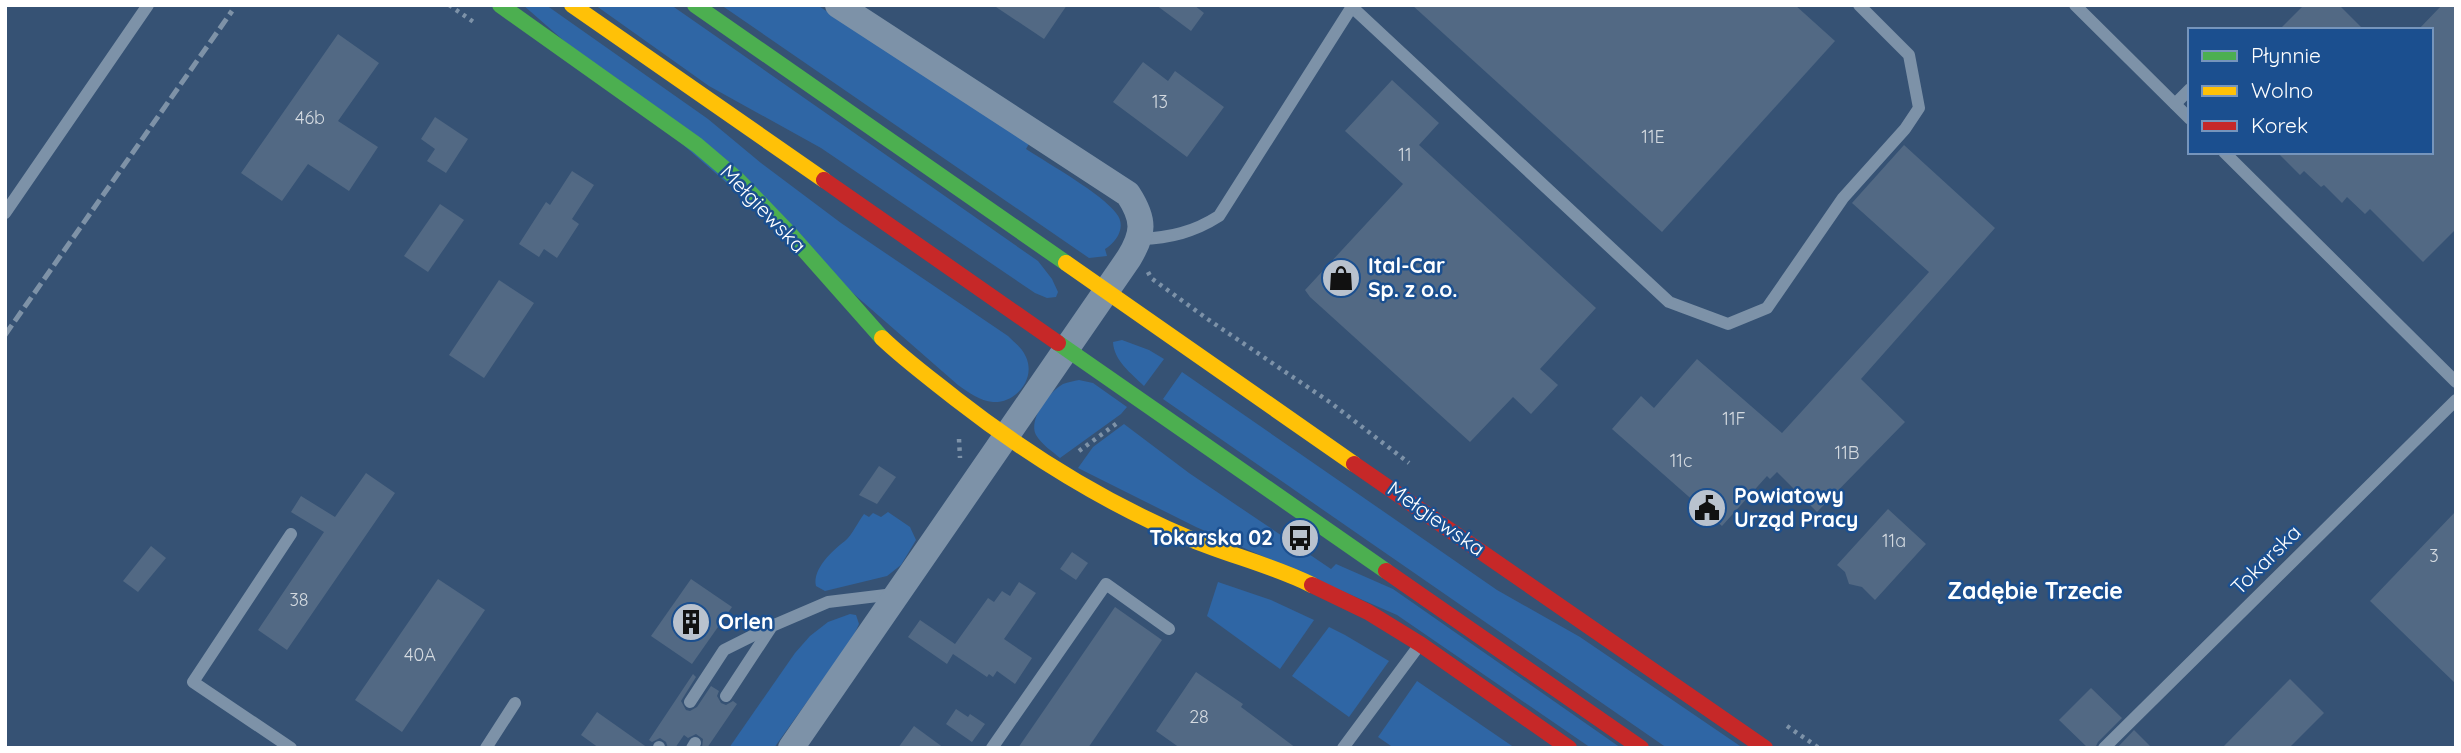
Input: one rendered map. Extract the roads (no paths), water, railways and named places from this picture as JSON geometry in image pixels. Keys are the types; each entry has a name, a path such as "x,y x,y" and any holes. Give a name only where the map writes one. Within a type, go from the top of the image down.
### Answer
{"main road":[{"name":"Mełgiewska","path":"500,5 697,145 737,179 790,234 848,302 901,357 941,389 1060,473 1116,505 1194,541 1270,567 1368,612 1420,644 1569,748"},
{"path":"572,5 1642,748"},
{"name":"Mełgiewska","path":"695,5 1765,748"}],"street":[{"path":"791,748 1140,239 1141,220 1128,194 838,5"}],"lane":[{"path":"5,213 148,5"},
{"path":"1140,239 1165,238 1188,232 1219,216 1352,6 1669,302 1728,324 1767,308 1843,198 1905,129 1919,108 1909,55 1859,5"},
{"path":"2075,5 2188,116"},
{"path":"2175,104 2188,91"},
{"path":"2226,154 2456,382"},
{"name":"Tokarska","path":"2104,748 2456,400"},
{"path":"290,534 193,682 291,748"},
{"path":"992,748 1106,584 1169,629"},
{"path":"690,702 724,650 828,602 898,594"},
{"path":"726,696 772,626"},
{"path":"1343,748 1420,644"},
{"path":"486,748 515,703"}],"railway":[{"path":"5,335 232,11"}],"place":[{"name":"Ital-Car Sp. z o.o.","path":"1341,278"},
{"name":"Powiatowy Urząd Pracy","path":"1707,508"},
{"name":"Tokarska 02","path":"1300,538"},
{"name":"Orlen","path":"691,622"}],"district":[{"name":"Zadębie Trzecie","path":"2035,591"}]}
